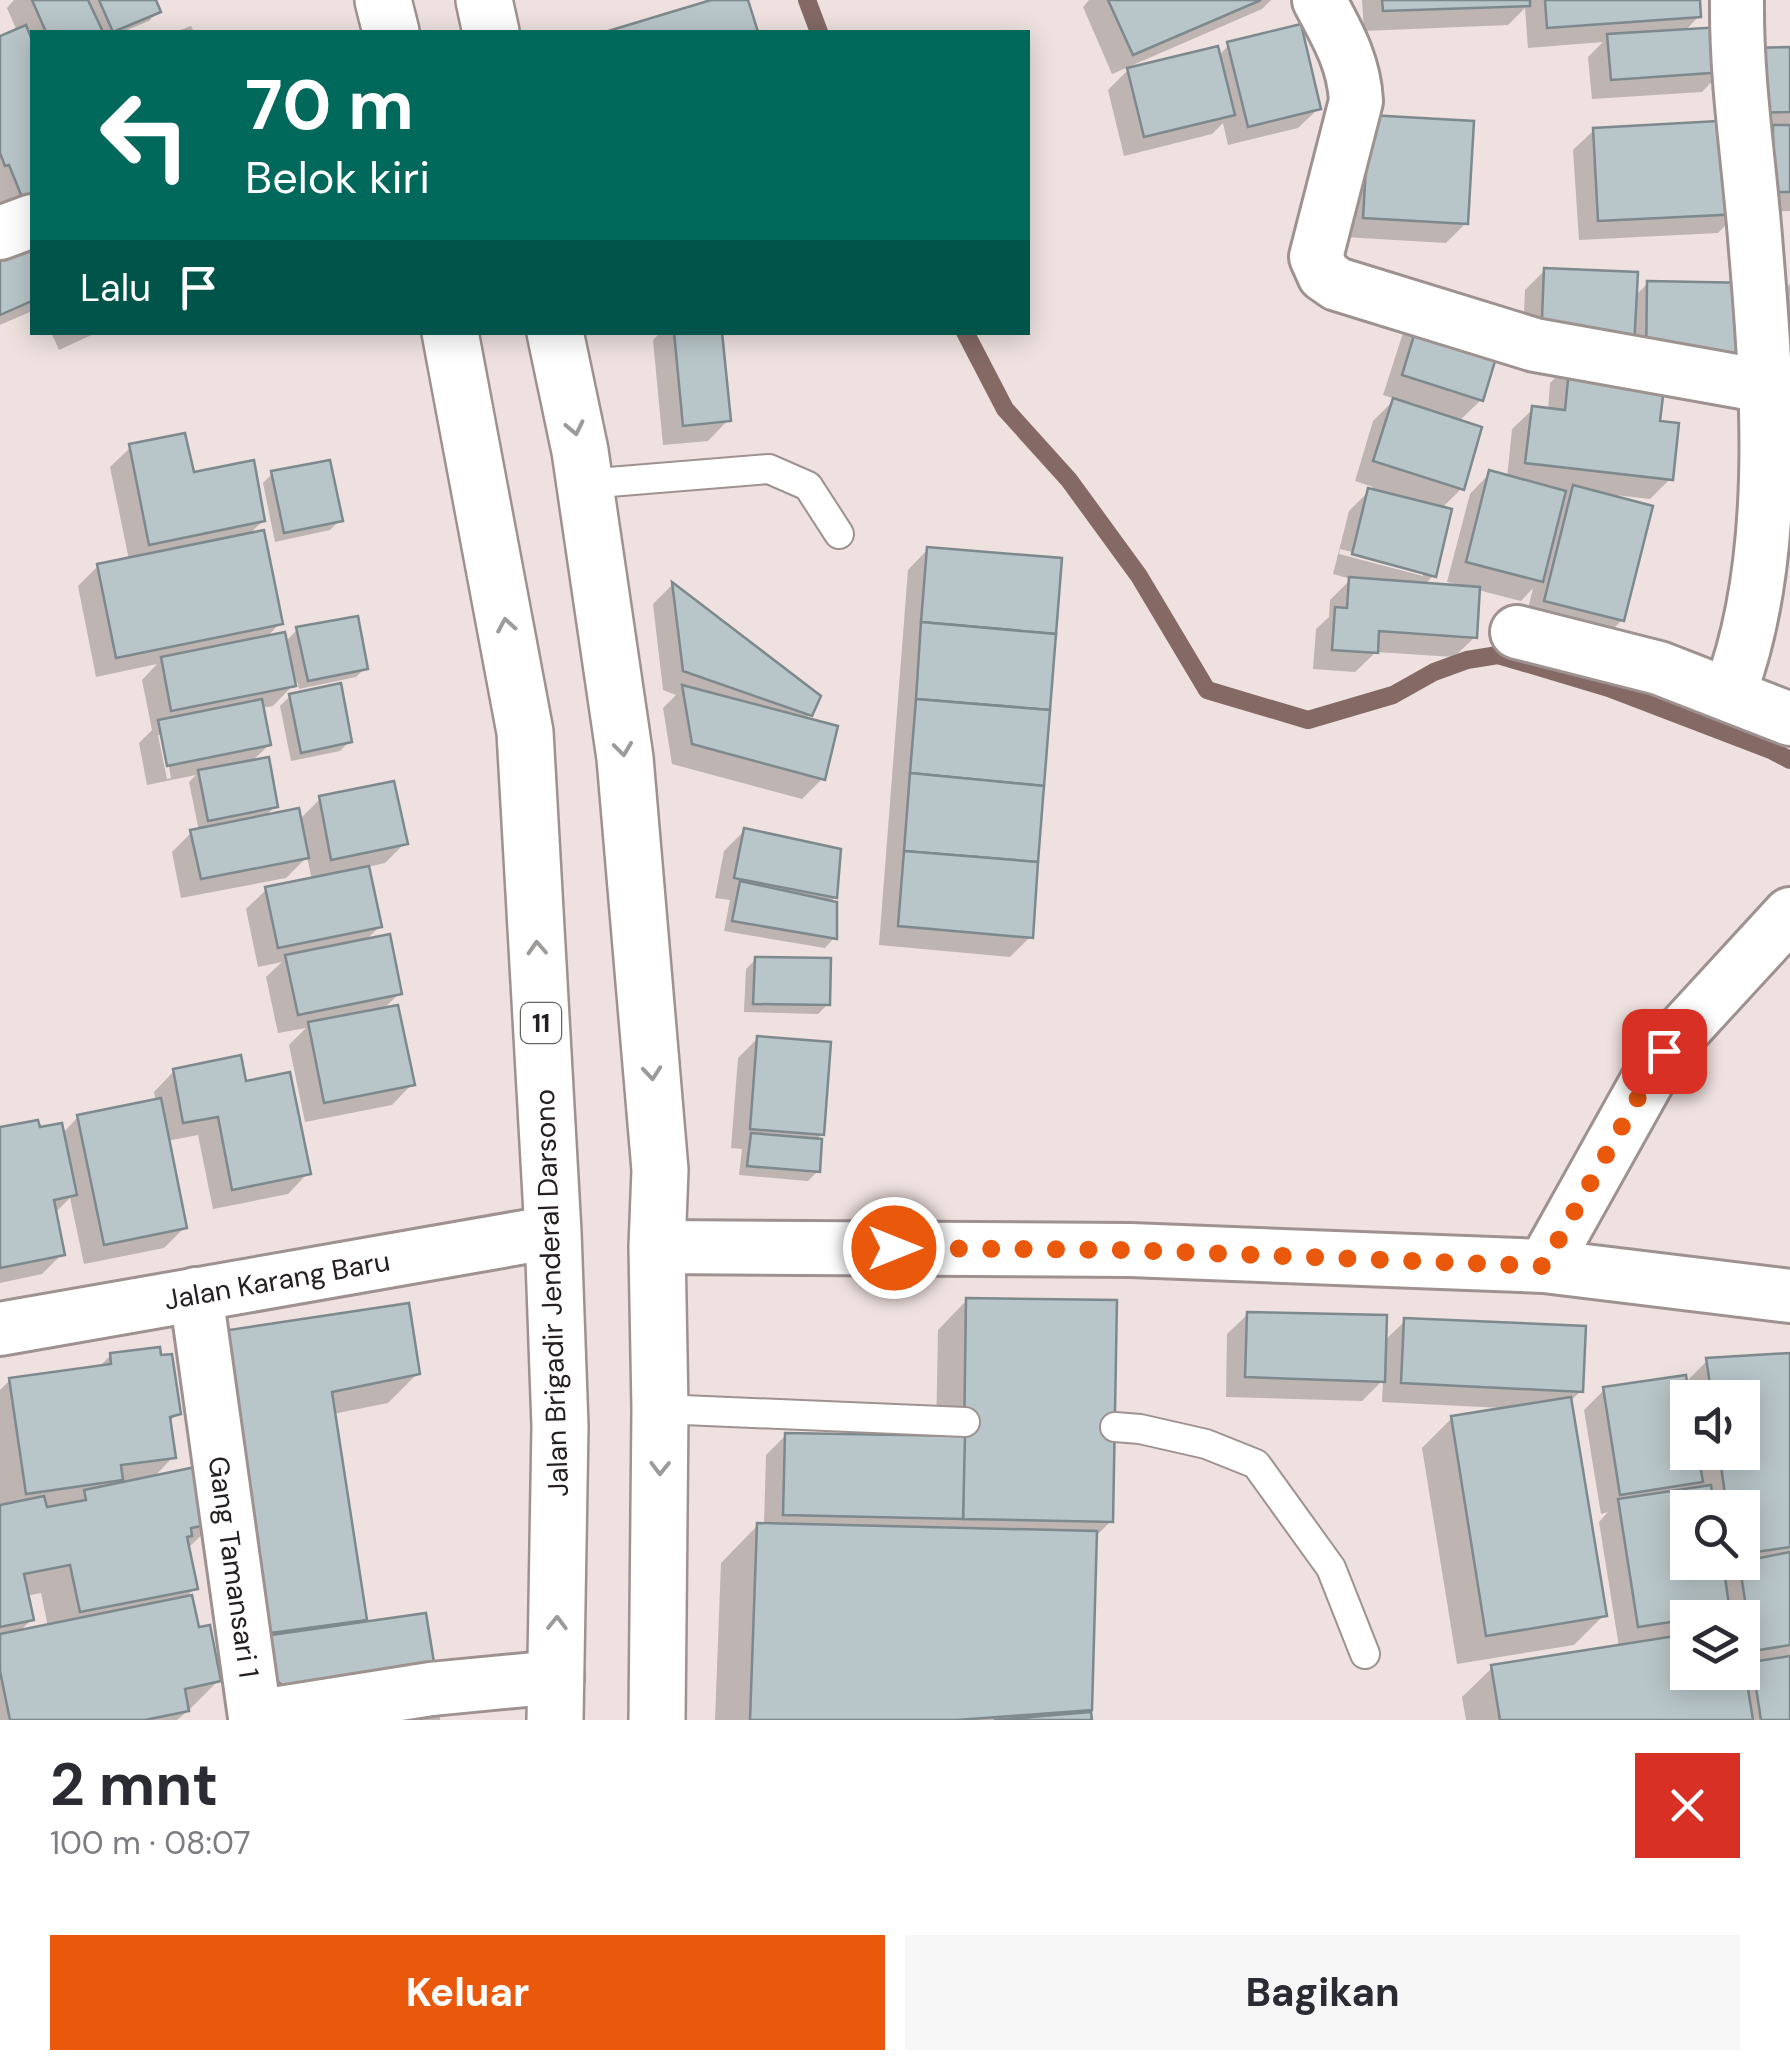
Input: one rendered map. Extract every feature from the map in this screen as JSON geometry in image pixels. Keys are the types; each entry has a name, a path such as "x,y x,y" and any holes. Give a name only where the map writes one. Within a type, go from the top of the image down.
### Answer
{"highway":[{"path":"383,0 390,30"},
{"path":"484,0 492,30"},
{"name":"Jalan Brigadir Jenderal Darsono","path":"451,335 525,732 554,1232 560,1426 556,1699"},
{"path":"556,335 585,484 624,758 660,1170 657,1720"}],"street":[{"path":"1319,0 1348,55 1356,101 1316,256 1324,276 1338,284 1535,345 1764,386"},
{"path":"1729,694 1742,660 1758,583 1764,528 1764,386 1756,250 1736,55 1738,0"},
{"path":"0,233 30,223"},
{"path":"1517,632 1659,668 1790,718"},
{"path":"1544,1266 1664,1051 1790,914"},
{"name":"Jalan Karang Baru","path":"0,1329 554,1232"},
{"path":"657,1247 1130,1250 1544,1266 1790,1296"},
{"name":"Gang Tamansari 1","path":"196,1294 245,1718 431,1689 556,1699"}],"lane":[{"path":"585,484 768,469 808,486 840,534"},
{"path":"660,1409 965,1422"},
{"path":"1116,1428 1140,1429 1206,1444 1256,1464 1332,1568 1365,1654"}],"building":[{"path":"32,0 88,0 102,30 45,30"},
{"path":"99,0 156,0 161,12 112,30"},
{"path":"711,0 748,0 757,30 612,30"},
{"path":"1108,0 1261,0 1133,55"},
{"path":"1382,0 1530,0 1530,6 1383,11"},
{"path":"1545,0 1700,0 1701,17 1547,28"},
{"path":"1301,24 1321,109 1248,127 1227,42"},
{"path":"26,25 30,35 28,212 0,153 0,36"},
{"path":"1721,27 1725,72 1611,80 1607,34"},
{"path":"1218,46 1235,115 1144,137 1127,68"},
{"path":"1790,47 1790,112 1748,113 1748,48"},
{"path":"1369,115 1474,121 1468,224 1363,218"},
{"path":"1736,120 1741,214 1598,221 1593,128"},
{"path":"1773,125 1790,125 1790,192 1773,192"},
{"path":"30,240 30,302 0,315 0,248"},
{"path":"1544,268 1638,272 1634,348 1541,344"},
{"path":"1647,281 1753,283 1752,367 1646,365"},
{"path":"1421,312 1502,338 1483,401 1402,375"},
{"path":"674,335 722,335 731,421 683,426"},
{"path":"1570,360 1666,371 1660,421 1679,423 1673,480 1525,463 1532,406 1565,410"},
{"path":"1393,398 1482,427 1464,490 1373,461"},
{"path":"185,433 194,472 254,460 265,521 149,545 129,444"},
{"path":"330,460 343,521 284,533 271,471"},
{"path":"1489,470 1566,491 1543,582 1466,562"},
{"path":"1573,485 1653,506 1624,621 1544,601"},
{"path":"1368,488 1452,509 1436,577 1352,554"},
{"path":"264,530 283,624 116,658 97,564"},
{"path":"927,547 1062,558 1056,634 921,622"},
{"path":"1349,577 1480,587 1477,638 1379,631 1378,653 1332,650 1335,607 1347,608"},
{"path":"672,582 821,696 812,716 683,671"},
{"path":"358,616 368,669 308,681 296,627"},
{"path":"921,622 1056,634 1050,710 916,699"},
{"path":"285,632 296,686 171,711 161,657"},
{"path":"341,683 352,742 301,753 289,694"},
{"path":"682,685 838,726 825,780 692,744"},
{"path":"262,699 271,745 167,766 158,720"},
{"path":"916,699 1050,710 1044,786 910,773"},
{"path":"269,757 278,807 208,821 198,770"},
{"path":"910,773 1044,786 1038,862 904,851"},
{"path":"394,781 408,844 331,860 319,796"},
{"path":"299,808 309,858 201,879 190,830"},
{"path":"744,828 841,849 837,898 734,878"},
{"path":"904,851 1038,862 1033,938 898,926"},
{"path":"369,866 382,927 278,948 265,887"},
{"path":"740,881 837,902 837,939 732,921"},
{"path":"390,934 402,994 298,1015 285,955"},
{"path":"755,957 831,958 830,1005 753,1004"},
{"path":"398,1005 415,1085 324,1103 308,1022"},
{"path":"757,1036 831,1042 824,1135 750,1129"},
{"path":"241,1055 246,1081 290,1072 311,1174 232,1190 218,1117 183,1123 173,1069"},
{"path":"161,1098 187,1228 104,1245 77,1115"},
{"path":"38,1120 40,1127 62,1123 77,1195 54,1200 65,1255 0,1268 0,1127"},
{"path":"751,1133 822,1139 820,1172 747,1166"},
{"path":"966,1298 1117,1300 1113,1522 963,1519"},
{"path":"409,1303 420,1374 332,1392 367,1620 263,1634 216,1332"},
{"path":"1247,1312 1387,1315 1385,1382 1245,1377"},
{"path":"1404,1318 1586,1326 1583,1392 1401,1383"},
{"path":"160,1347 161,1355 172,1354 181,1414 170,1417 176,1458 121,1465 123,1480 26,1494 9,1378 111,1364 110,1353"},
{"path":"1790,1353 1790,1547 1760,1551 1760,1490 1724,1490 1722,1470 1760,1470 1760,1380 1709,1380 1706,1358"},
{"path":"1686,1375 1687,1380 1670,1380 1670,1470 1701,1470 1703,1482 1620,1495 1603,1387"},
{"path":"1571,1397 1607,1616 1486,1636 1451,1416"},
{"path":"785,1433 965,1436 963,1519 783,1515"},
{"path":"205,1465 217,1523 191,1528 192,1536 187,1537 198,1589 80,1612 70,1565 24,1574 34,1620 0,1627 0,1505 44,1496 47,1507 86,1500 84,1490"},
{"path":"1711,1485 1712,1490 1678,1490"},
{"path":"1670,1491 1670,1580 1725,1580 1728,1600 1670,1600 1670,1622 1638,1627 1618,1499"},
{"path":"757,1523 1097,1531 1092,1710 957,1720 750,1720"},
{"path":"1790,1552 1790,1645 1760,1650 1760,1600 1745,1600 1742,1580 1760,1580 1760,1558"},
{"path":"192,1595 199,1627 210,1625 221,1681 185,1689 189,1711 145,1720 10,1720 0,1671 0,1634"},
{"path":"426,1613 436,1675 295,1696 270,1675 264,1636"},
{"path":"1670,1637 1670,1690 1748,1690 1753,1720 1500,1720 1491,1665"},
{"path":"1790,1656 1790,1720 1761,1720 1756,1690 1760,1690 1760,1661"},
{"path":"1091,1712 1092,1720 994,1720"}],"waterway":[{"path":"807,0 818,30"},
{"path":"967,335 1005,409 1069,480 1139,576 1207,690 1308,720 1393,695 1434,672 1467,660 1498,655 1609,688 1790,760"}],"route":[{"path":"894,1248 1130,1250 1544,1266 1664,1051"}]}
